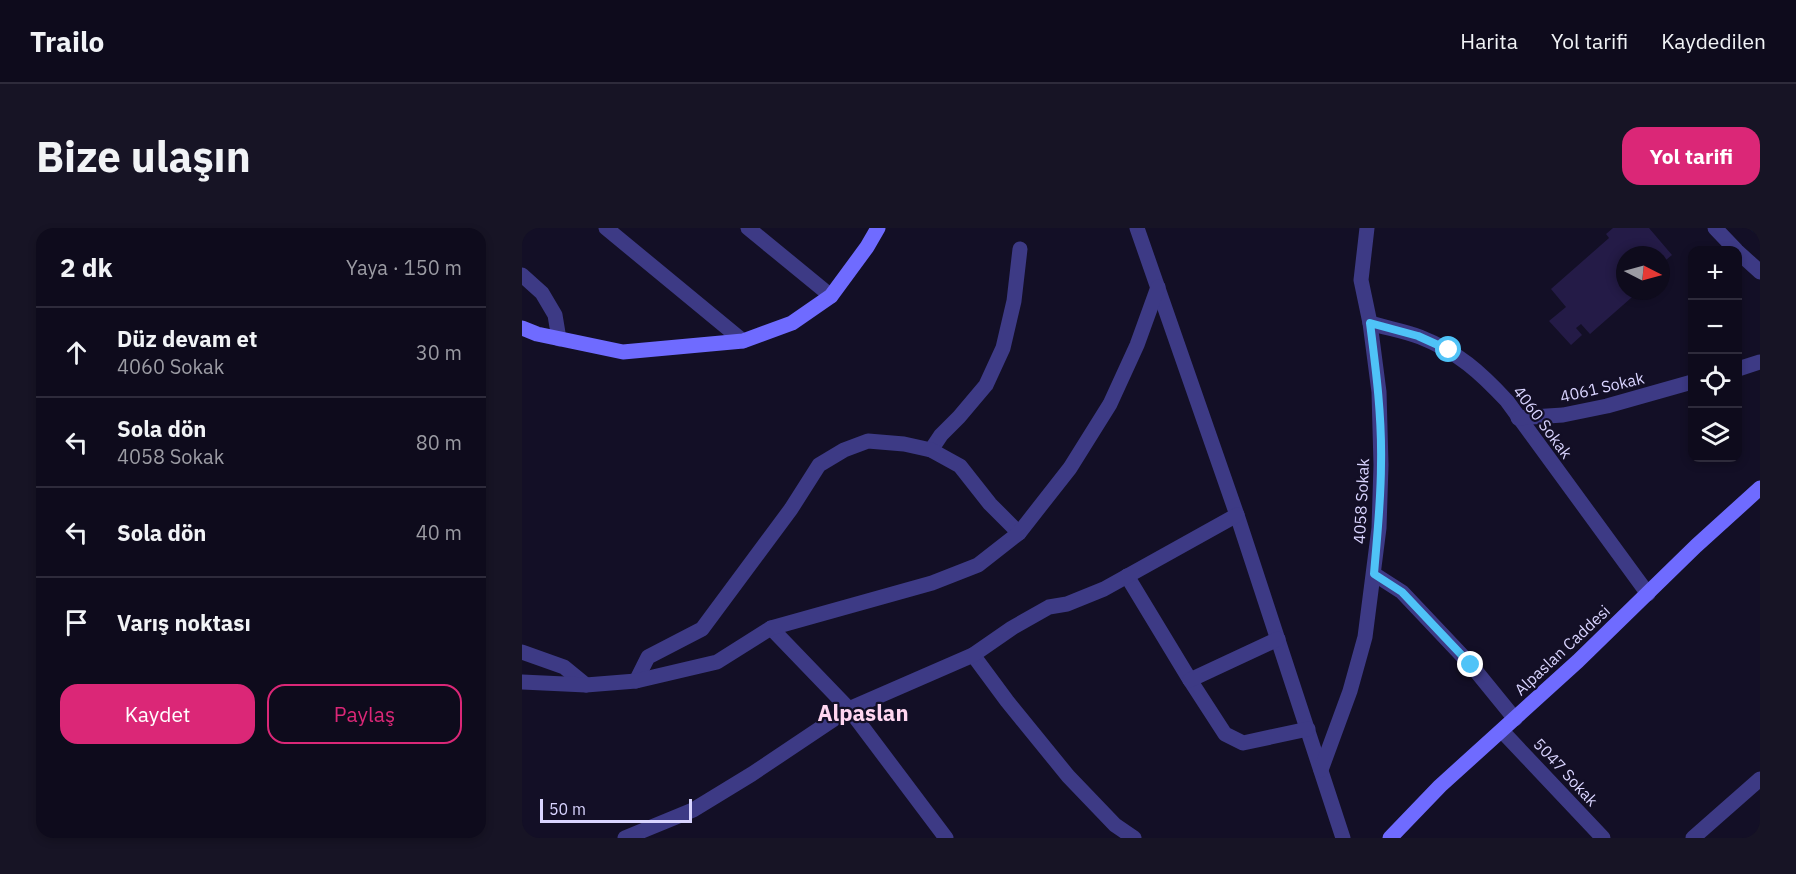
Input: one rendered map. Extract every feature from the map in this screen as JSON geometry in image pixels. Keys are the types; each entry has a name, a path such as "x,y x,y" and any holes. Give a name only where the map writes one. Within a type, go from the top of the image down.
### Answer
{"street":[{"path":"606,228 742,341"},
{"path":"748,228 831,296"},
{"path":"522,328 537,334 623,352 742,341 792,323 831,296 878,228"},
{"path":"1137,228 1237,514 1342,838"},
{"name":"4058 Sokak","path":"1321,770 1350,691 1363,645 1374,574 1378,528 1382,465 1379,392 1370,323 1361,280 1367,228"},
{"path":"1715,228 1732,246"},
{"path":"931,450 941,435 986,385 1003,348 1014,301 1020,249"},
{"path":"1742,256 1760,272"},
{"path":"522,275 542,292 555,315 559,339"},
{"path":"522,682 586,685 636,681 717,662 771,628 932,583 978,566 1019,533 1070,468 1110,404 1137,345 1158,287"},
{"name":"4060 Sokak","path":"1370,323 1418,336 1449,350 1482,374 1507,401 1648,594"},
{"path":"1742,367 1760,362"},
{"name":"4061 Sokak","path":"1518,418 1563,415 1608,406 1688,383"},
{"path":"636,681 648,657 702,628 791,509 819,465 844,450 868,441 904,444 931,450 960,466 990,504 1019,533"},
{"name":"Alpaslan Caddesi","path":"1390,838 1440,786 1515,719 1760,488"},
{"path":"625,838 693,810 752,774 849,709 973,655 1012,628 1049,607 1067,604 1104,589 1237,514"},
{"path":"1374,574 1402,592 1471,665 1515,719"},
{"path":"1127,576 1225,734 1243,743 1308,729"},
{"path":"771,628 849,709 946,838"},
{"path":"1190,680 1278,639"},
{"path":"522,652 564,667 586,685"},
{"path":"973,655 1068,776 1114,825 1134,838"},
{"name":"5047 Sokak","path":"1502,731 1603,838"},
{"path":"1693,838 1760,779"}],"building":[{"path":"1613,228 1649,228 1664,246 1616,246 1616,300 1629,300 1590,334 1581,324 1576,328 1582,335 1571,345 1549,321 1566,307 1551,289 1609,238 1606,234"}],"waterway":[{"path":"1753,228 1760,233"}],"district":[{"name":"Alpaslan","path":"863,712"}],"route":[{"path":"1449,350 1418,336 1370,323 1379,392 1382,465 1374,574 1402,592 1471,665"}]}
